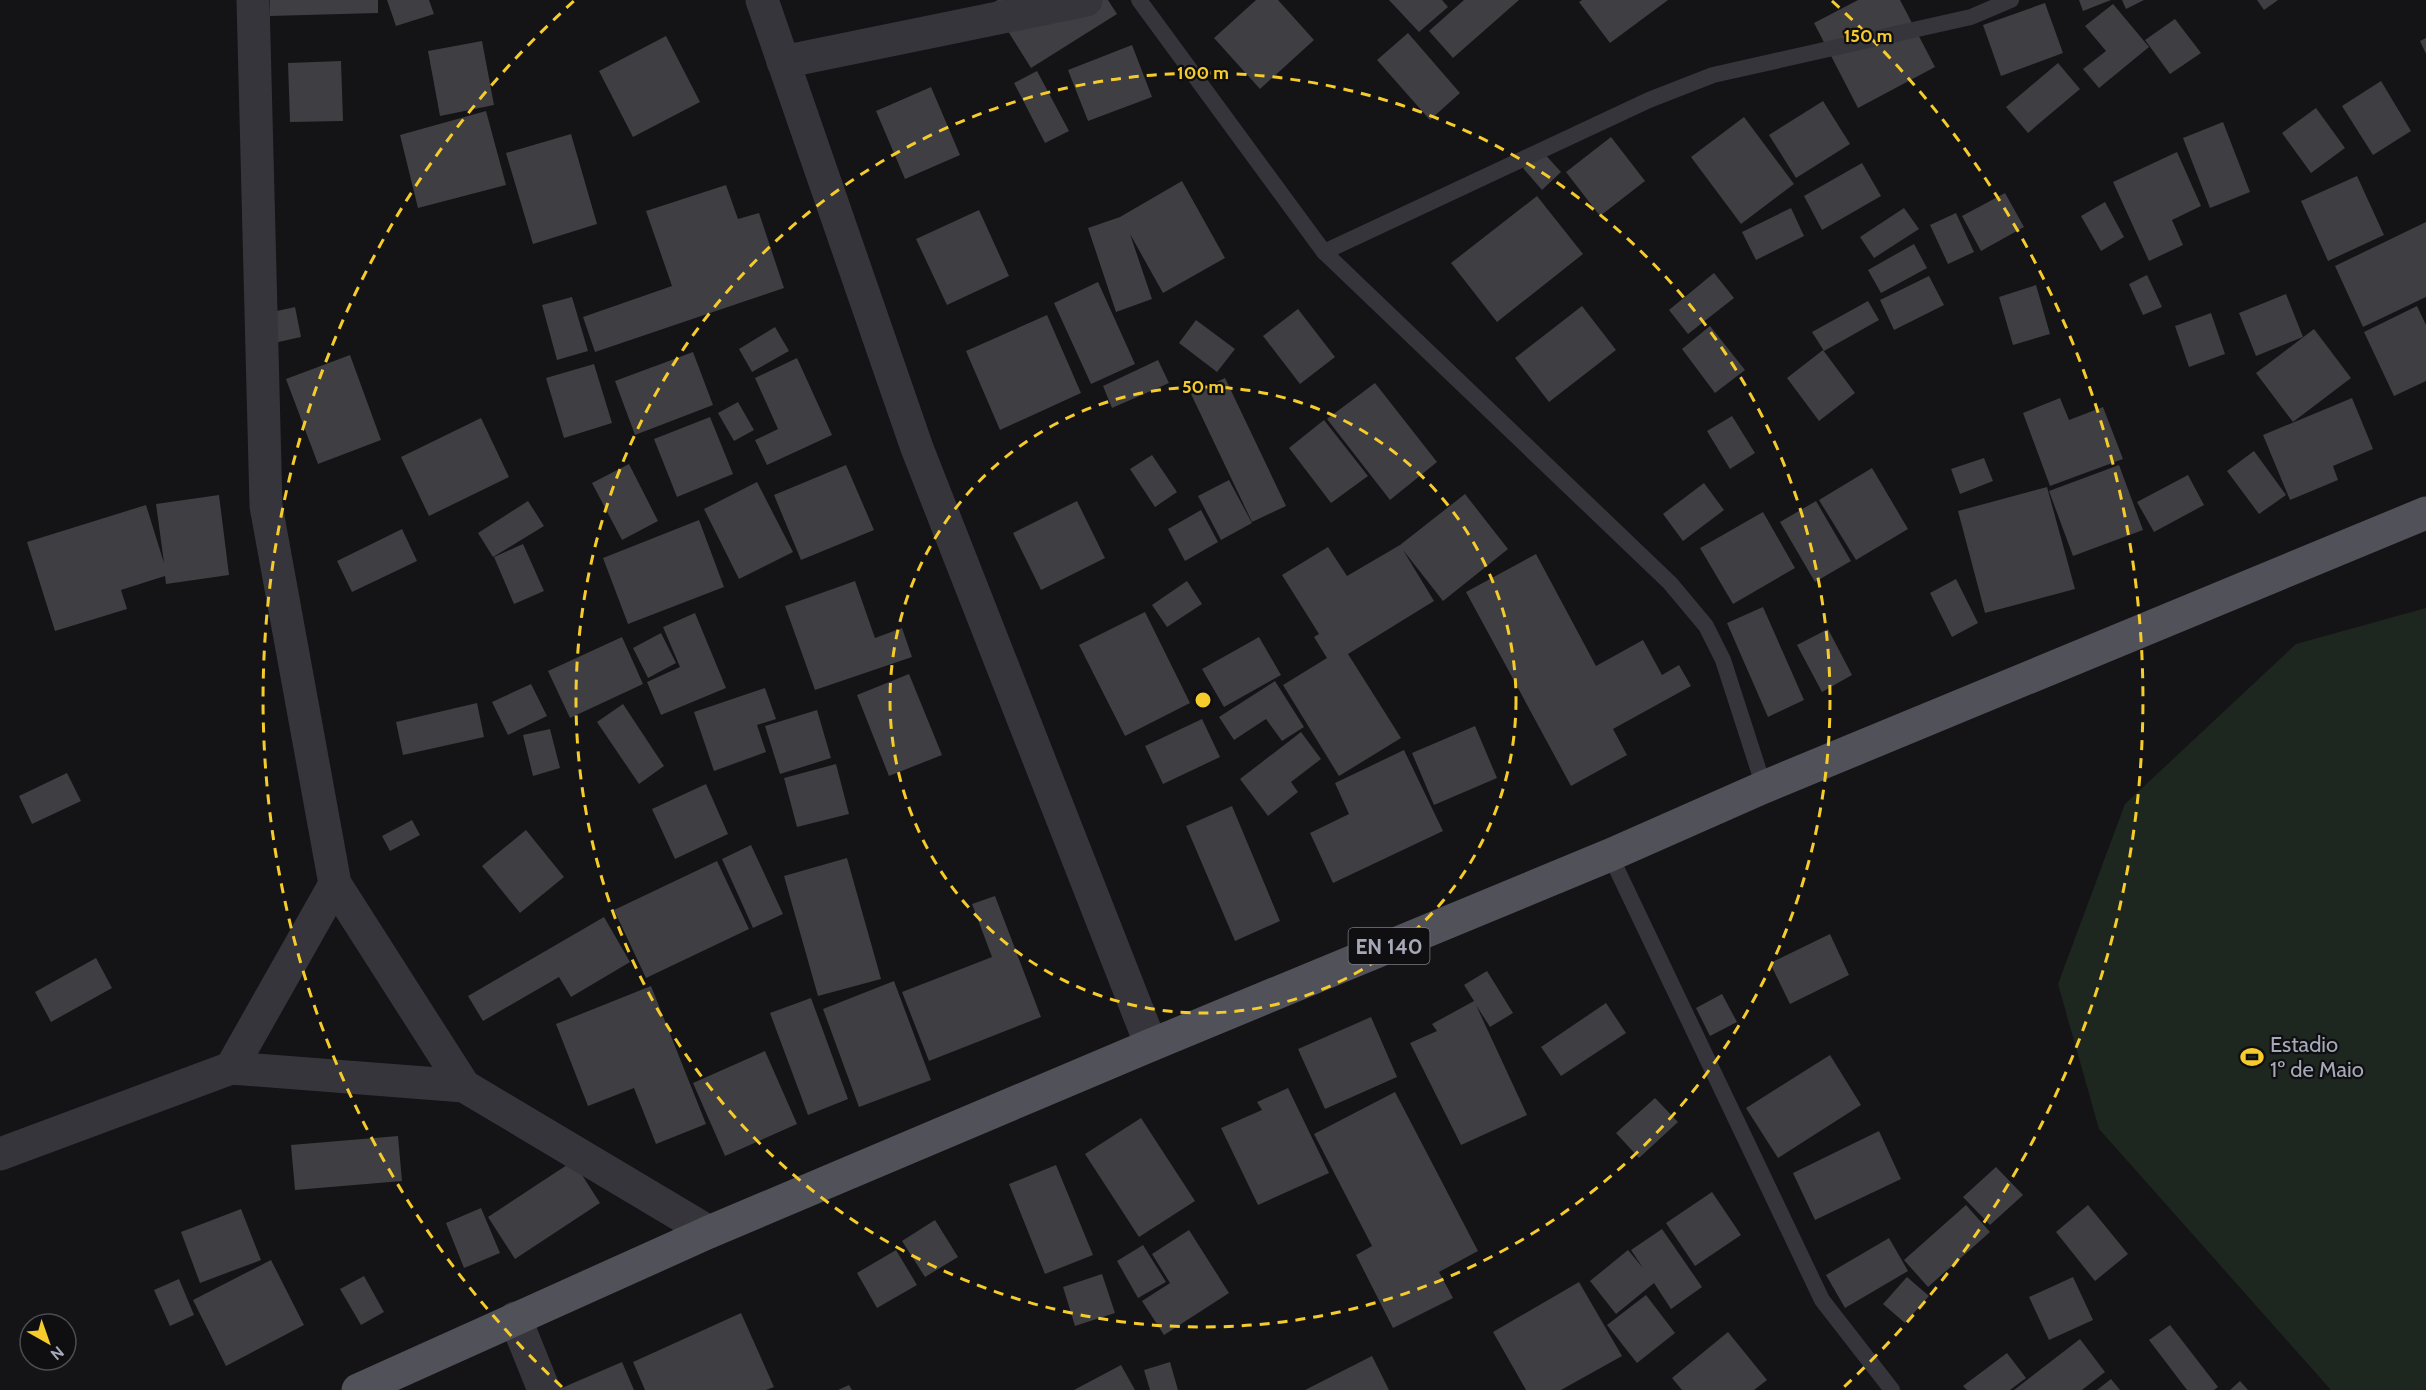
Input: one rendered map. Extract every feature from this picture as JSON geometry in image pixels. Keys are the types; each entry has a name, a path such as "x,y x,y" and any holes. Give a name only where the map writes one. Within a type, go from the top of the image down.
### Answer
{"main road":[{"name":"EN 140","path":"358,1390 709,1232 1151,1045 1610,855 1764,787 2426,513"}],"street":[{"path":"253,0 266,507 335,884 464,1086"},
{"path":"762,0 916,448 1151,1045"},
{"path":"783,62 1086,0"},
{"path":"231,1068 335,884"},
{"path":"0,1154 231,1068 464,1086 709,1232"},
{"path":"515,1318 544,1390"}],"lane":[{"path":"1139,0 1324,252 1670,583 1706,626 1723,660 1764,787"},
{"path":"1324,252 1648,100 1713,75 1971,18 2011,0"},
{"path":"1610,855 1822,1300 1892,1390"}],"shaded area":[{"name":"Estadio 1º de Maio","path":"2426,608 2426,1390 2331,1390 2099,1129 2058,984 2125,804 2296,644"}],"building":[{"path":"270,0 378,0 378,13 270,16"},
{"path":"387,0 429,0 434,14 396,26"},
{"path":"998,0 1108,0 1117,14 1031,68 991,4"},
{"path":"1256,0 1278,0 1314,40 1260,89 1214,38"},
{"path":"1389,0 1442,0 1448,7 1419,32"},
{"path":"1464,0 1519,0 1453,58 1429,31"},
{"path":"1582,0 1668,0 1610,43 1579,2"},
{"path":"1858,0 1900,0 1935,67 1858,108 1814,23"},
{"path":"2079,0 2111,0 2083,11"},
{"path":"2122,0 2144,0 2126,9"},
{"path":"2257,0 2278,0 2264,10"},
{"path":"2045,3 2063,53 2001,76 1983,25"},
{"path":"2113,4 2149,47 2099,88 2083,69 2106,51 2085,26"},
{"path":"2175,19 2201,53 2170,74 2145,40"},
{"path":"1408,33 1460,93 1430,120 1377,60"},
{"path":"666,36 700,102 633,137 599,71"},
{"path":"2426,38 2426,54 2420,41"},
{"path":"482,41 494,105 440,116 428,51"},
{"path":"1132,45 1152,97 1088,121 1068,70"},
{"path":"341,61 343,121 290,122 288,63"},
{"path":"2058,63 2080,89 2028,133 2006,107"},
{"path":"1037,71 1069,131 1045,143 1014,83"},
{"path":"2381,81 2411,131 2373,155 2342,106"},
{"path":"931,87 960,155 905,179 876,111"},
{"path":"1823,101 1850,144 1796,178 1769,135"},
{"path":"2316,108 2345,148 2311,173 2282,133"},
{"path":"486,111 506,185 418,208 400,135"},
{"path":"1744,117 1794,184 1741,224 1691,157"},
{"path":"2223,122 2250,192 2210,208 2183,138"},
{"path":"571,134 597,224 533,244 506,153"},
{"path":"1611,137 1645,181 1600,216 1566,172"},
{"path":"1541,150 1561,172 1542,190 1523,168"},
{"path":"2177,152 2201,206 2172,220 2183,245 2149,261 2113,182"},
{"path":"1862,163 1881,196 1822,230 1804,196"},
{"path":"2357,176 2384,235 2328,261 2301,201"},
{"path":"1182,181 1225,258 1163,293 1130,234 1152,299 1116,312 1088,228 1120,217"},
{"path":"726,185 738,219 759,213 784,288 595,352 583,317 672,286 646,211"},
{"path":"2005,193 2024,227 1981,251 1962,216"},
{"path":"1537,196 1583,254 1497,322 1451,263"},
{"path":"2105,202 2124,237 2101,251 2081,216"},
{"path":"1791,208 1804,236 1756,260 1742,232"},
{"path":"1904,208 1919,229 1874,258 1860,237"},
{"path":"979,210 1009,276 947,305 916,239"},
{"path":"1956,213 1974,252 1948,264 1930,225"},
{"path":"2426,222 2426,297 2363,327 2335,266"},
{"path":"1914,244 1927,268 1881,293 1868,270"},
{"path":"1714,273 1734,298 1688,334 1669,310"},
{"path":"2147,275 2162,307 2143,315 2129,284"},
{"path":"1929,276 1944,305 1894,330 1880,300"},
{"path":"1098,282 1135,364 1091,384 1054,303"},
{"path":"2036,285 2050,334 2013,345 1999,297"},
{"path":"2286,294 2303,337 2256,356 2239,313"},
{"path":"572,297 588,351 557,360 542,305"},
{"path":"1868,301 1879,320 1824,351 1812,332"},
{"path":"1582,306 1616,350 1549,402 1515,358"},
{"path":"2417,306 2426,325 2426,381 2394,396 2364,332"},
{"path":"295,307 301,337 265,345 259,315"},
{"path":"1298,309 1335,357 1300,384 1263,336"},
{"path":"2211,313 2225,354 2189,367 2175,326"},
{"path":"1047,315 1081,393 1000,430 966,351"},
{"path":"1196,320 1235,349 1217,372 1179,343"},
{"path":"1710,326 1745,370 1715,393 1682,349"},
{"path":"775,327 789,351 752,372 739,349"},
{"path":"2314,329 2351,378 2293,422 2256,373"},
{"path":"1823,350 1855,393 1819,421 1787,378"},
{"path":"693,352 713,405 635,435 615,381"},
{"path":"350,355 381,440 318,464 286,379"},
{"path":"797,358 832,435 767,465 755,440 778,429 755,378"},
{"path":"1158,360 1169,383 1112,408 1103,386"},
{"path":"594,364 612,423 564,438 546,378"},
{"path":"1225,378 1286,506 1252,522 1191,394"},
{"path":"1375,383 1437,462 1390,500 1327,419"},
{"path":"2060,398 2069,420 2103,407 2123,459 2050,486 2023,413"},
{"path":"2352,398 2373,449 2333,466 2338,480 2290,500 2263,435"},
{"path":"738,402 754,430 734,441 718,413"},
{"path":"1732,416 1755,453 1730,469 1707,431"},
{"path":"710,417 733,474 677,497 654,439"},
{"path":"481,418 509,477 429,516 401,457"},
{"path":"1324,420 1368,476 1331,503 1289,448"},
{"path":"2254,451 2286,495 2259,514 2227,471"},
{"path":"1152,455 1177,492 1155,507 1130,469"},
{"path":"1984,458 1993,481 1960,494 1951,469"},
{"path":"629,464 658,521 622,540 592,483"},
{"path":"846,465 874,530 801,560 774,495"},
{"path":"2119,465 2143,530 2073,556 2049,491"},
{"path":"1872,468 1908,529 1856,560 1819,500"},
{"path":"2188,475 2204,505 2154,532 2137,502"},
{"path":"1229,480 1252,523 1221,540 1198,496"},
{"path":"757,482 793,552 739,579 704,509"},
{"path":"1704,483 1724,510 1683,541 1663,514"},
{"path":"2047,487 2075,589 1985,613 1958,511"},
{"path":"1465,494 1508,549 1443,601 1403,550 1434,601 1348,654 1401,738 1339,776 1283,685 1327,658 1314,637 1319,634 1282,575 1328,547 1347,576 1400,545"},
{"path":"219,495 229,575 166,584 165,576 121,590 127,609 55,631 27,542 146,505 164,563 156,504"},
{"path":"528,501 544,526 493,557 478,533"},
{"path":"1077,501 1105,558 1041,590 1013,533"},
{"path":"1816,501 1851,561 1815,582 1780,522"},
{"path":"1201,510 1218,542 1185,561 1168,529"},
{"path":"1763,512 1795,568 1733,604 1700,548"},
{"path":"699,520 724,587 628,624 603,558"},
{"path":"402,529 417,561 352,592 337,561"},
{"path":"523,544 544,591 514,604 494,557"},
{"path":"1536,554 1596,666 1643,640 1662,675 1679,665 1691,686 1613,729 1627,755 1571,786 1466,592"},
{"path":"1956,579 1978,623 1952,637 1930,593"},
{"path":"855,581 875,638 902,628 912,657 815,690 785,606"},
{"path":"1187,581 1202,604 1167,627 1152,605"},
{"path":"1763,607 1804,700 1768,717 1727,623"},
{"path":"1145,612 1190,703 1125,736 1079,645"},
{"path":"695,613 726,688 661,715 647,682 680,667 663,627"},
{"path":"1828,629 1852,675 1822,692 1797,645"},
{"path":"661,633 676,663 648,678 633,648"},
{"path":"622,637 643,684 570,718 548,671"},
{"path":"1259,637 1281,675 1224,707 1202,669"},
{"path":"909,674 942,755 889,776 857,695"},
{"path":"1275,681 1304,727 1282,741 1266,719 1234,740 1219,717"},
{"path":"531,684 547,716 508,735 492,702"},
{"path":"765,688 776,719 757,725 766,752 714,771 694,712"},
{"path":"477,703 484,737 403,755 396,722"},
{"path":"623,704 664,766 639,784 597,722"},
{"path":"817,710 831,758 780,774 765,726"},
{"path":"1202,719 1220,757 1163,784 1145,746"},
{"path":"1475,726 1497,778 1434,805 1412,753"},
{"path":"550,729 560,768 533,776 523,735"},
{"path":"1301,732 1321,759 1291,782 1298,792 1268,816 1240,779"},
{"path":"1404,750 1443,831 1333,883 1310,833 1349,814 1335,783"},
{"path":"836,764 849,814 797,827 784,778"},
{"path":"67,773 81,801 32,824 19,796"},
{"path":"706,784 728,834 675,859 652,809"},
{"path":"1232,806 1280,921 1235,941 1186,826"},
{"path":"412,820 420,835 390,851 382,836"},
{"path":"526,830 564,877 520,913 482,866"},
{"path":"751,845 783,914 753,928 722,859"},
{"path":"847,858 881,979 818,996 784,876"},
{"path":"717,861 749,929 646,978 614,910"},
{"path":"995,896 1041,1017 929,1061 902,992 992,957 972,904"},
{"path":"604,917 630,962 571,997 559,977 483,1021 468,996"},
{"path":"1830,934 1849,975 1790,1004 1770,963"},
{"path":"96,958 112,988 51,1022 35,992"},
{"path":"1487,971 1513,1013 1490,1027 1476,1005 1527,1115 1461,1145 1410,1043 1437,1031 1432,1024 1474,1001 1464,985"},
{"path":"894,981 931,1080 859,1107 823,1009"},
{"path":"651,986 706,1124 656,1144 634,1088 588,1106 556,1024"},
{"path":"1722,994 1737,1022 1710,1036 1696,1008"},
{"path":"811,998 848,1099 808,1115 770,1013"},
{"path":"1606,1003 1626,1033 1561,1076 1541,1047"},
{"path":"1371,1017 1397,1077 1325,1109 1298,1049"},
{"path":"765,1051 797,1124 725,1156 693,1083"},
{"path":"1830,1055 1861,1105 1778,1158 1746,1108"},
{"path":"1288,1088 1329,1173 1258,1205 1221,1128 1262,1110 1257,1102"},
{"path":"1395,1092 1478,1251 1439,1272 1453,1298 1393,1328 1356,1255 1372,1246 1314,1134"},
{"path":"1655,1098 1678,1122 1639,1158 1616,1133"},
{"path":"1141,1118 1195,1201 1139,1237 1085,1154"},
{"path":"1879,1131 1901,1179 1815,1220 1793,1173"},
{"path":"398,1136 402,1181 295,1190 291,1145"},
{"path":"573,1161 600,1203 515,1259 488,1217"},
{"path":"1056,1165 1093,1255 1045,1274 1009,1184"},
{"path":"1996,1167 2023,1195 1990,1225 1963,1197"},
{"path":"1712,1192 1741,1235 1695,1266 1666,1223"},
{"path":"1966,1205 1990,1232 1928,1287 1904,1260"},
{"path":"2088,1205 2128,1254 2095,1281 2056,1232"},
{"path":"481,1208 500,1253 464,1268 446,1223"},
{"path":"241,1209 261,1260 200,1283 181,1232"},
{"path":"935,1220 958,1257 925,1277 902,1241"},
{"path":"1662,1229 1702,1287 1671,1309 1654,1283 1616,1314 1590,1281 1628,1250 1643,1268 1631,1250"},
{"path":"1189,1230 1229,1293 1164,1335 1142,1301 1170,1283 1152,1254"},
{"path":"1889,1238 1908,1271 1845,1308 1826,1275"},
{"path":"1143,1245 1166,1282 1138,1298 1117,1261"},
{"path":"896,1250 917,1285 877,1308 857,1273"},
{"path":"271,1260 304,1325 226,1366 193,1300"},
{"path":"1102,1274 1115,1313 1075,1326 1063,1287"},
{"path":"364,1276 384,1312 361,1325 340,1289"},
{"path":"1907,1277 1929,1296 1905,1323 1883,1304"},
{"path":"2073,1277 2093,1320 2049,1340 2029,1297"},
{"path":"179,1279 194,1315 170,1326 154,1290"},
{"path":"1579,1282 1622,1356 1561,1390 1526,1390 1493,1332"},
{"path":"1646,1295 1675,1333 1637,1363 1607,1325"},
{"path":"741,1313 774,1387 766,1390 645,1390 633,1362"},
{"path":"2170,1325 2218,1387 2214,1390 2187,1390 2149,1340"},
{"path":"1728,1332 1767,1380 1754,1390 1682,1390 1672,1378"},
{"path":"2080,1339 2105,1372 2082,1390 2014,1390"},
{"path":"2007,1353 2026,1378 2010,1390 1967,1390 1963,1386"},
{"path":"1372,1356 1389,1390 1305,1390"},
{"path":"622,1362 634,1390 557,1390"},
{"path":"1170,1362 1178,1390 1150,1390 1144,1370"},
{"path":"1121,1365 1135,1390 1074,1390"},
{"path":"2111,1379 2120,1390 2097,1390"},
{"path":"2240,1381 2248,1390 2230,1390"},
{"path":"849,1385 852,1390 838,1390"}],"place":[{"name":"Estadio 1º de Maio","path":"2252,1057"}]}
